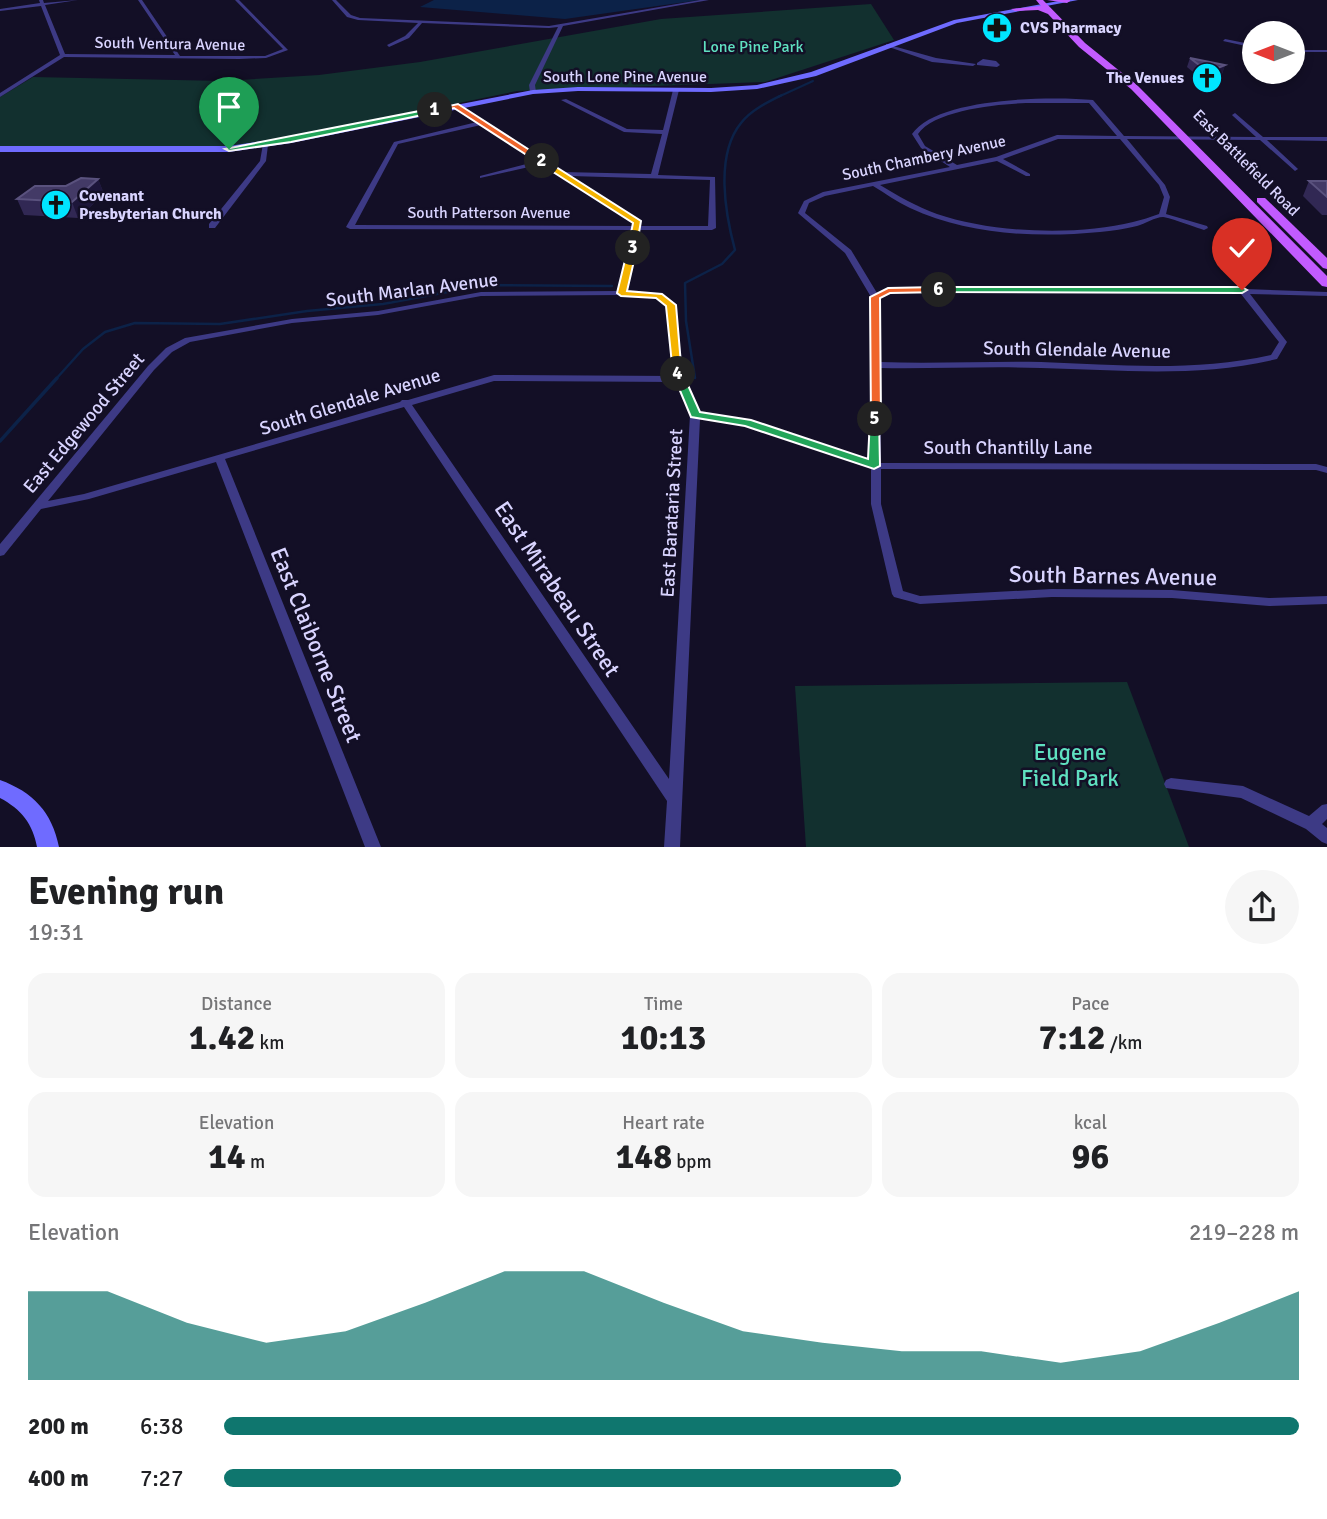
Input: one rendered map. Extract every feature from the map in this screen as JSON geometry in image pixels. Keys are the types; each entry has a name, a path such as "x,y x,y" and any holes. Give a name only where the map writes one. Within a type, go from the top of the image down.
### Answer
{"main road":[{"path":"1047,3 1071,1"},
{"name":"South Lone Pine Avenue","path":"0,149 194,150 265,145 533,92 578,89 739,89 782,82 956,21 1047,3"},
{"name":"East Battlefield Road","path":"1047,3 1082,45 1134,87 1327,283"},
{"name":"East Battlefield Road","path":"1047,3 1078,32 1138,78 1327,265"},
{"path":"0,789 24,800 38,817 48,847"}],"street":[{"path":"0,10 76,0"},
{"path":"140,0 179,58"},
{"name":"South Ventura Avenue","path":"63,55 179,58 277,55 286,50 237,0"},
{"path":"334,0 349,16 360,19 561,26 707,0"},
{"path":"0,95 63,55 42,3"},
{"path":"389,46 407,37 420,23"},
{"path":"533,92 532,85 561,26"},
{"path":"1225,40 1242,44"},
{"path":"888,45 933,60 976,64"},
{"path":"1306,51 1327,51"},
{"path":"561,174 654,176 676,90"},
{"path":"564,100 626,131 664,132"},
{"path":"955,167 923,147 915,134 919,128 976,107 1004,101 1091,101 1162,185 1167,197 1162,215"},
{"path":"456,106 638,223 621,293"},
{"path":"1235,115 1295,169"},
{"name":"South Patterson Avenue","path":"482,123 396,143 350,227 712,228 713,178 654,176"},
{"name":"South Chambery Avenue","path":"875,297 848,252 801,213 806,202 822,194 998,159 1057,137 1327,139"},
{"path":"212,226 263,161 265,145"},
{"path":"998,159 1028,175"},
{"path":"482,177 543,162"},
{"path":"874,184 912,206 968,223 1002,229 1105,231 1144,223 1162,215 1204,228"},
{"path":"874,466 877,365 875,297 888,291 1242,290 1327,294"},
{"name":"South Glendale Avenue","path":"877,365 939,368 1035,365 1177,369 1244,366 1275,357 1283,342 1242,290"},
{"name":"South Marlan Avenue","path":"169,350 188,340 213,334 292,321 378,313 463,296 621,293"},
{"name":"East Barataria Street","path":"621,293 658,296 671,305 679,379 695,415 671,847"},
{"name":"East Edgewood Street","path":"0,552 169,350"},
{"name":"South Glendale Avenue","path":"38,506 85,497 494,378 679,379"},
{"name":"East Mirabeau Street","path":"405,402 674,800"},
{"name":"South Chantilly Lane","path":"695,415 747,423 874,466 1302,467 1327,470"},
{"name":"East Claiborne Street","path":"220,459 373,847"},
{"name":"South Barnes Avenue","path":"874,466 876,504 898,594 920,600 1052,593 1172,594 1269,602 1327,600"},
{"path":"1171,785 1243,792 1311,824 1327,837"},
{"path":"1311,824 1327,810"}],"green space":[{"name":"Lone Pine Park","path":"871,4 894,40 765,82 517,91 269,142 213,148 0,147 0,97 33,77 223,81 319,75 420,62 661,19"},
{"name":"Eugene Field Park","path":"1127,682 1189,847 806,847 795,686"}],"water":[{"path":"434,0 700,0 565,19 420,7"}],"building":[{"path":"1190,58 1225,65 1208,72"},
{"path":"81,178 98,179 72,202 17,199 35,186 66,186"},
{"path":"1309,181 1327,181 1327,197"}],"waterway":[{"path":"780,96 813,81"},
{"path":"695,378 686,321 685,283 722,264 735,250 724,185 728,151 733,136 745,118 780,96"},
{"path":"56,379 83,349 105,332 135,323 220,324 307,311 383,304 485,285 612,286"},
{"path":"0,441 57,378"}],"place":[{"name":"CVS Pharmacy","path":"997,28"},
{"name":"The Venues","path":"1207,78"},
{"name":"Covenant Presbyterian Church","path":"56,205"}],"route":[{"path":"229,149 291,140 456,106 638,223 621,293 658,296 671,305 679,379 695,415 747,423 874,466 877,365 875,297 888,291 903,289 1242,290"}]}
